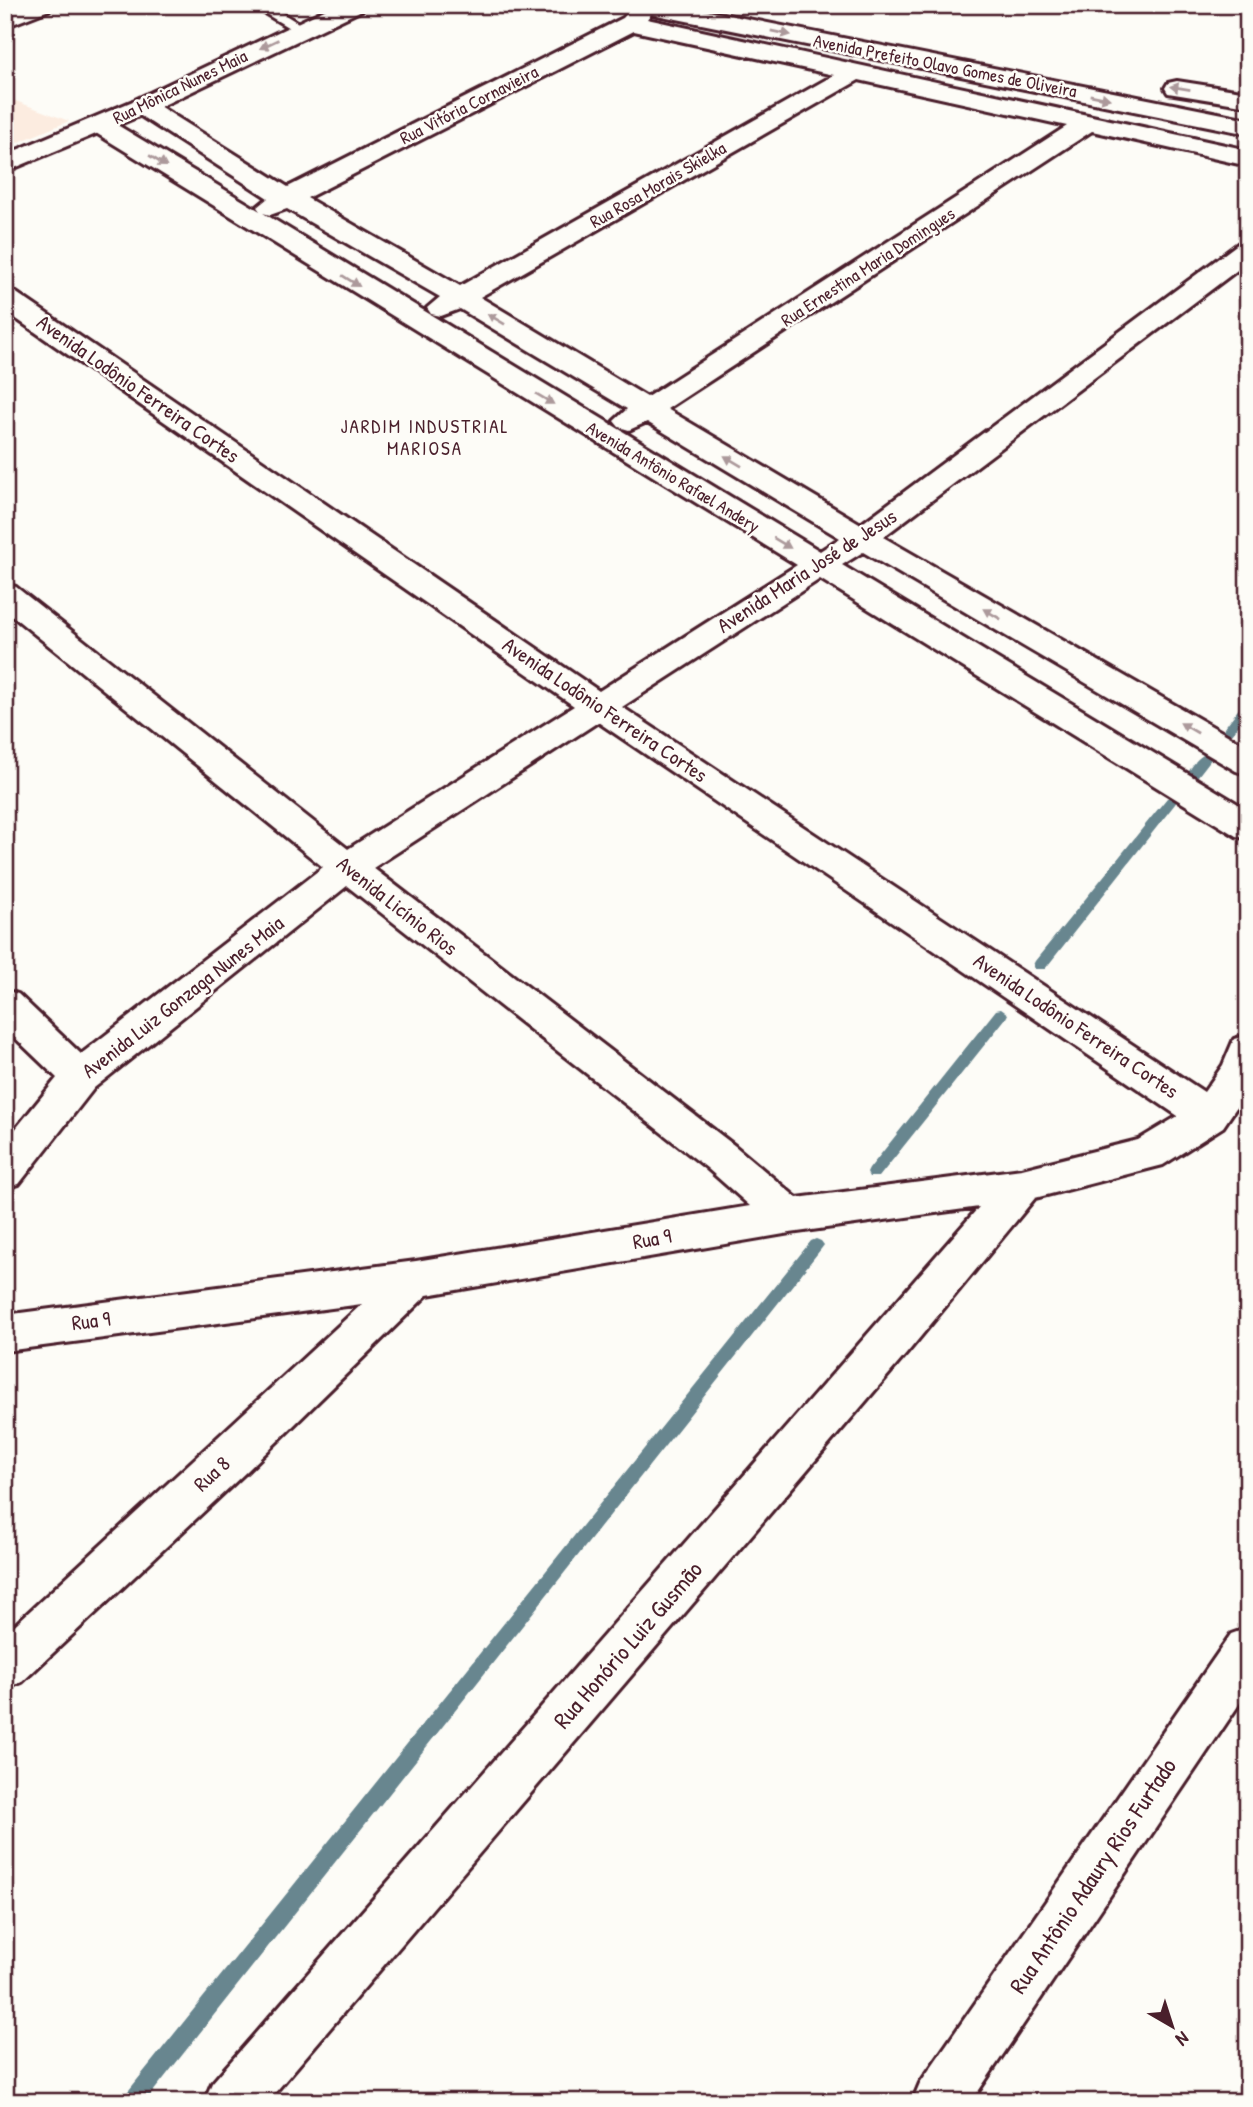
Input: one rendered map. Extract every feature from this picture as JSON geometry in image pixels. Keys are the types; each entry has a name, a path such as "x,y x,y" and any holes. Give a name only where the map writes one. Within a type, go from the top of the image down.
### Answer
{"street":[{"path":"5,20 41,5"},
{"name":"Rua Mônica Nunes Maia","path":"5,164 142,106 354,5"},
{"name":"Avenida Prefeito Olavo Gomes de Oliveira","path":"737,5 1124,79 1248,99"},
{"path":"640,11 856,72 1248,158"},
{"name":"Avenida Prefeito Olavo Gomes de Oliveira","path":"640,11 1248,127"},
{"name":"Rua Vitória Cornavieira","path":"249,217 640,11"},
{"name":"Rua Rosa Morais Skielka","path":"418,322 856,72"},
{"path":"142,106 287,198 460,297 862,538 1248,763"},
{"name":"Rua Ernestina Maria Domingues","path":"606,436 1088,123"},
{"name":"Avenida Antônio Rafael Andery","path":"100,125 418,322 1248,827"},
{"name":"Avenida Maria José de Jesus","path":"347,867 596,705 862,538 1248,249"},
{"name":"Avenida Lodônio Ferreira Cortes","path":"5,298 596,705 1209,1116"},
{"name":"Avenida Licínio Rios","path":"5,594 347,867 710,1149 790,1216"},
{"name":"Avenida Luiz Gonzaga Nunes Maia","path":"5,1172 80,1077 347,867"},
{"path":"5,1004 80,1077"},
{"name":"Rua 9","path":"5,1333 416,1279 790,1216 1022,1185 1149,1154 1209,1116 1240,1071 1248,1050"},
{"name":"Rua Honório Luiz Gusmão","path":"231,2102 892,1340 1022,1185"},
{"name":"Rua 8","path":"5,1666 416,1279"},
{"name":"Rua Antônio Adaury Rios Furtado","path":"939,2102 1248,1650"}],"lane":[{"path":"258,5 301,29"}],"shaded area":[{"path":"5,97 69,121 5,148"}],"waterway":[{"path":"1228,731 1248,705"},
{"path":"1194,773 1206,758"},
{"path":"1040,965 1171,801"},
{"path":"874,1173 1001,1014"},
{"path":"132,2102 816,1245"}],"district":[{"name":"JARDIM INDUSTRIAL MARIOSA","path":"425,437"}]}
